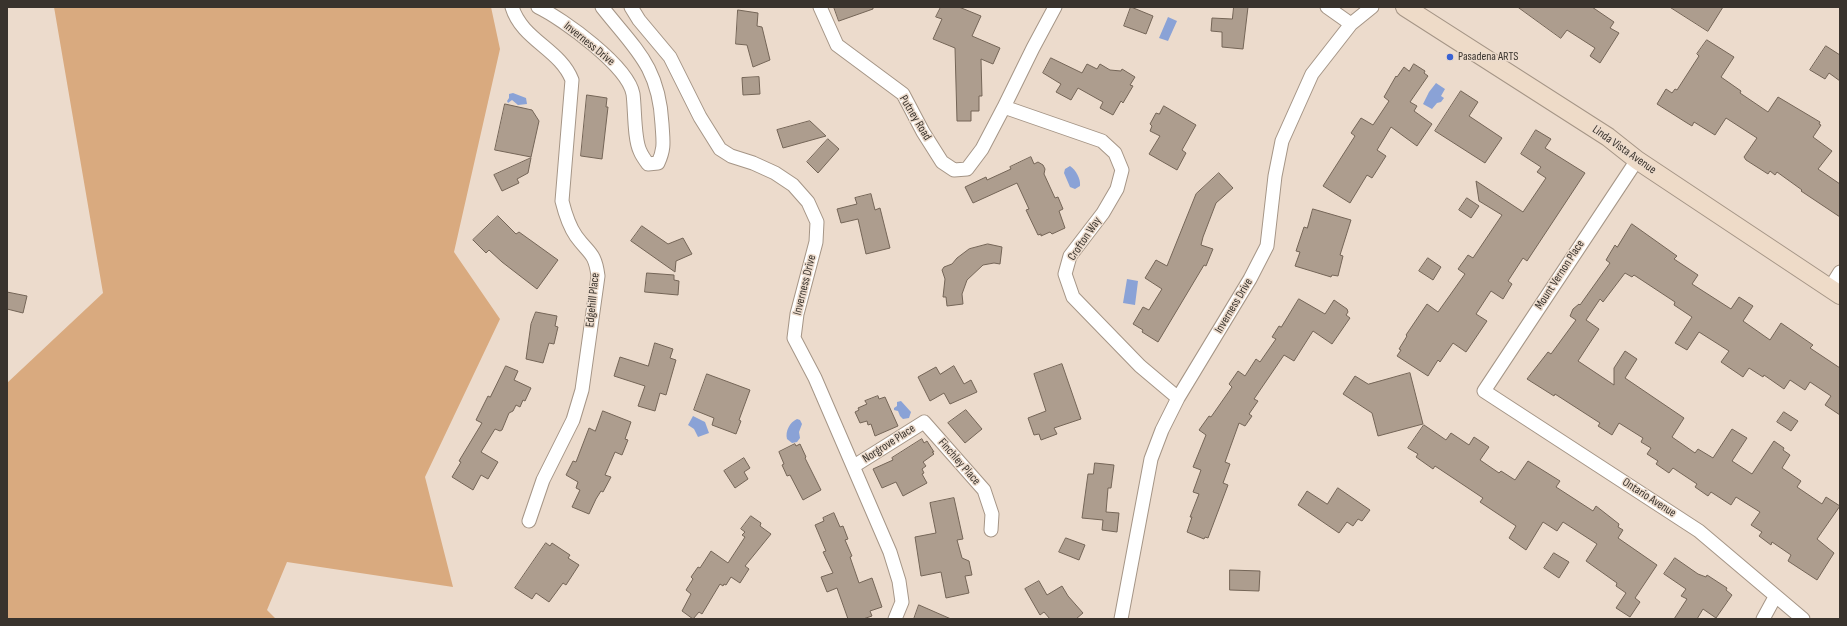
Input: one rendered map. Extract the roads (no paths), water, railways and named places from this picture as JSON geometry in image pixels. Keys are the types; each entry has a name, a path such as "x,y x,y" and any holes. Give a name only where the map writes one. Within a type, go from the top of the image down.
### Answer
{"main road":[{"name":"Linda Vista Avenue","path":"1405,7 1608,137 1637,160 1835,291"}],"street":[{"name":"Edgehill Place","path":"512,7 515,18 533,38 558,58 568,69 572,80 562,201 567,219 576,236 590,250 596,261 598,276 582,390 573,420 543,480 529,521"},
{"name":"Inverness Drive","path":"538,7 566,24 608,57 624,73 632,92 639,150 648,164 658,163 664,151 662,114 654,77 642,56 602,7"},
{"name":"Inverness Drive","path":"631,7 639,20 670,57 700,117 720,149 731,156 753,162 794,185 808,202 817,222 816,242 797,314 794,338 815,378 890,552 899,581 902,602 895,619"},
{"name":"Putney Road","path":"820,7 837,46 903,94 923,132 942,162 954,170 967,169 1008,109 1033,48 1055,7"},
{"path":"1328,7 1351,24"},
{"name":"Inverness Drive","path":"1121,619 1151,459 1162,430 1178,398 1250,279 1267,246 1275,176 1282,141 1312,74 1351,24 1372,7"},
{"name":"Crofton Way","path":"1008,109 1102,141 1115,153 1122,170 1118,189 1103,213 1070,256 1065,274 1073,297 1140,366 1178,398"},
{"name":"Mount Vernon Place","path":"1484,391 1637,160"},
{"path":"1835,291 1840,272"},
{"name":"Ontario Avenue","path":"1484,391 1699,531 1775,597 1803,619"},
{"name":"Norgrove Place","path":"854,466 924,422"},
{"name":"Finchley Place","path":"924,422 984,490 992,514 991,530"},
{"path":"1763,619 1775,597"}],"water":[{"path":"1168,17 1177,21 1168,41 1159,38"},
{"path":"1436,83 1445,89 1441,96 1444,98 1432,109 1423,104 1429,92"},
{"path":"513,93 526,98 527,104 518,105 512,100 508,103 507,101 509,94"},
{"path":"1070,166 1076,172 1080,180 1080,186 1075,189 1070,187 1064,173 1065,169"},
{"path":"1127,279 1138,281 1135,305 1123,303"},
{"path":"901,401 911,412 909,418 903,419 898,411 894,410 897,406 897,402"},
{"path":"693,416 705,422 709,433 698,437 694,429 688,425"},
{"path":"794,420 800,420 802,424 799,432 800,438 797,442 792,443 787,439 787,430"}],"place":[{"name":"Pasadena ARTS","path":"1450,57"}]}
